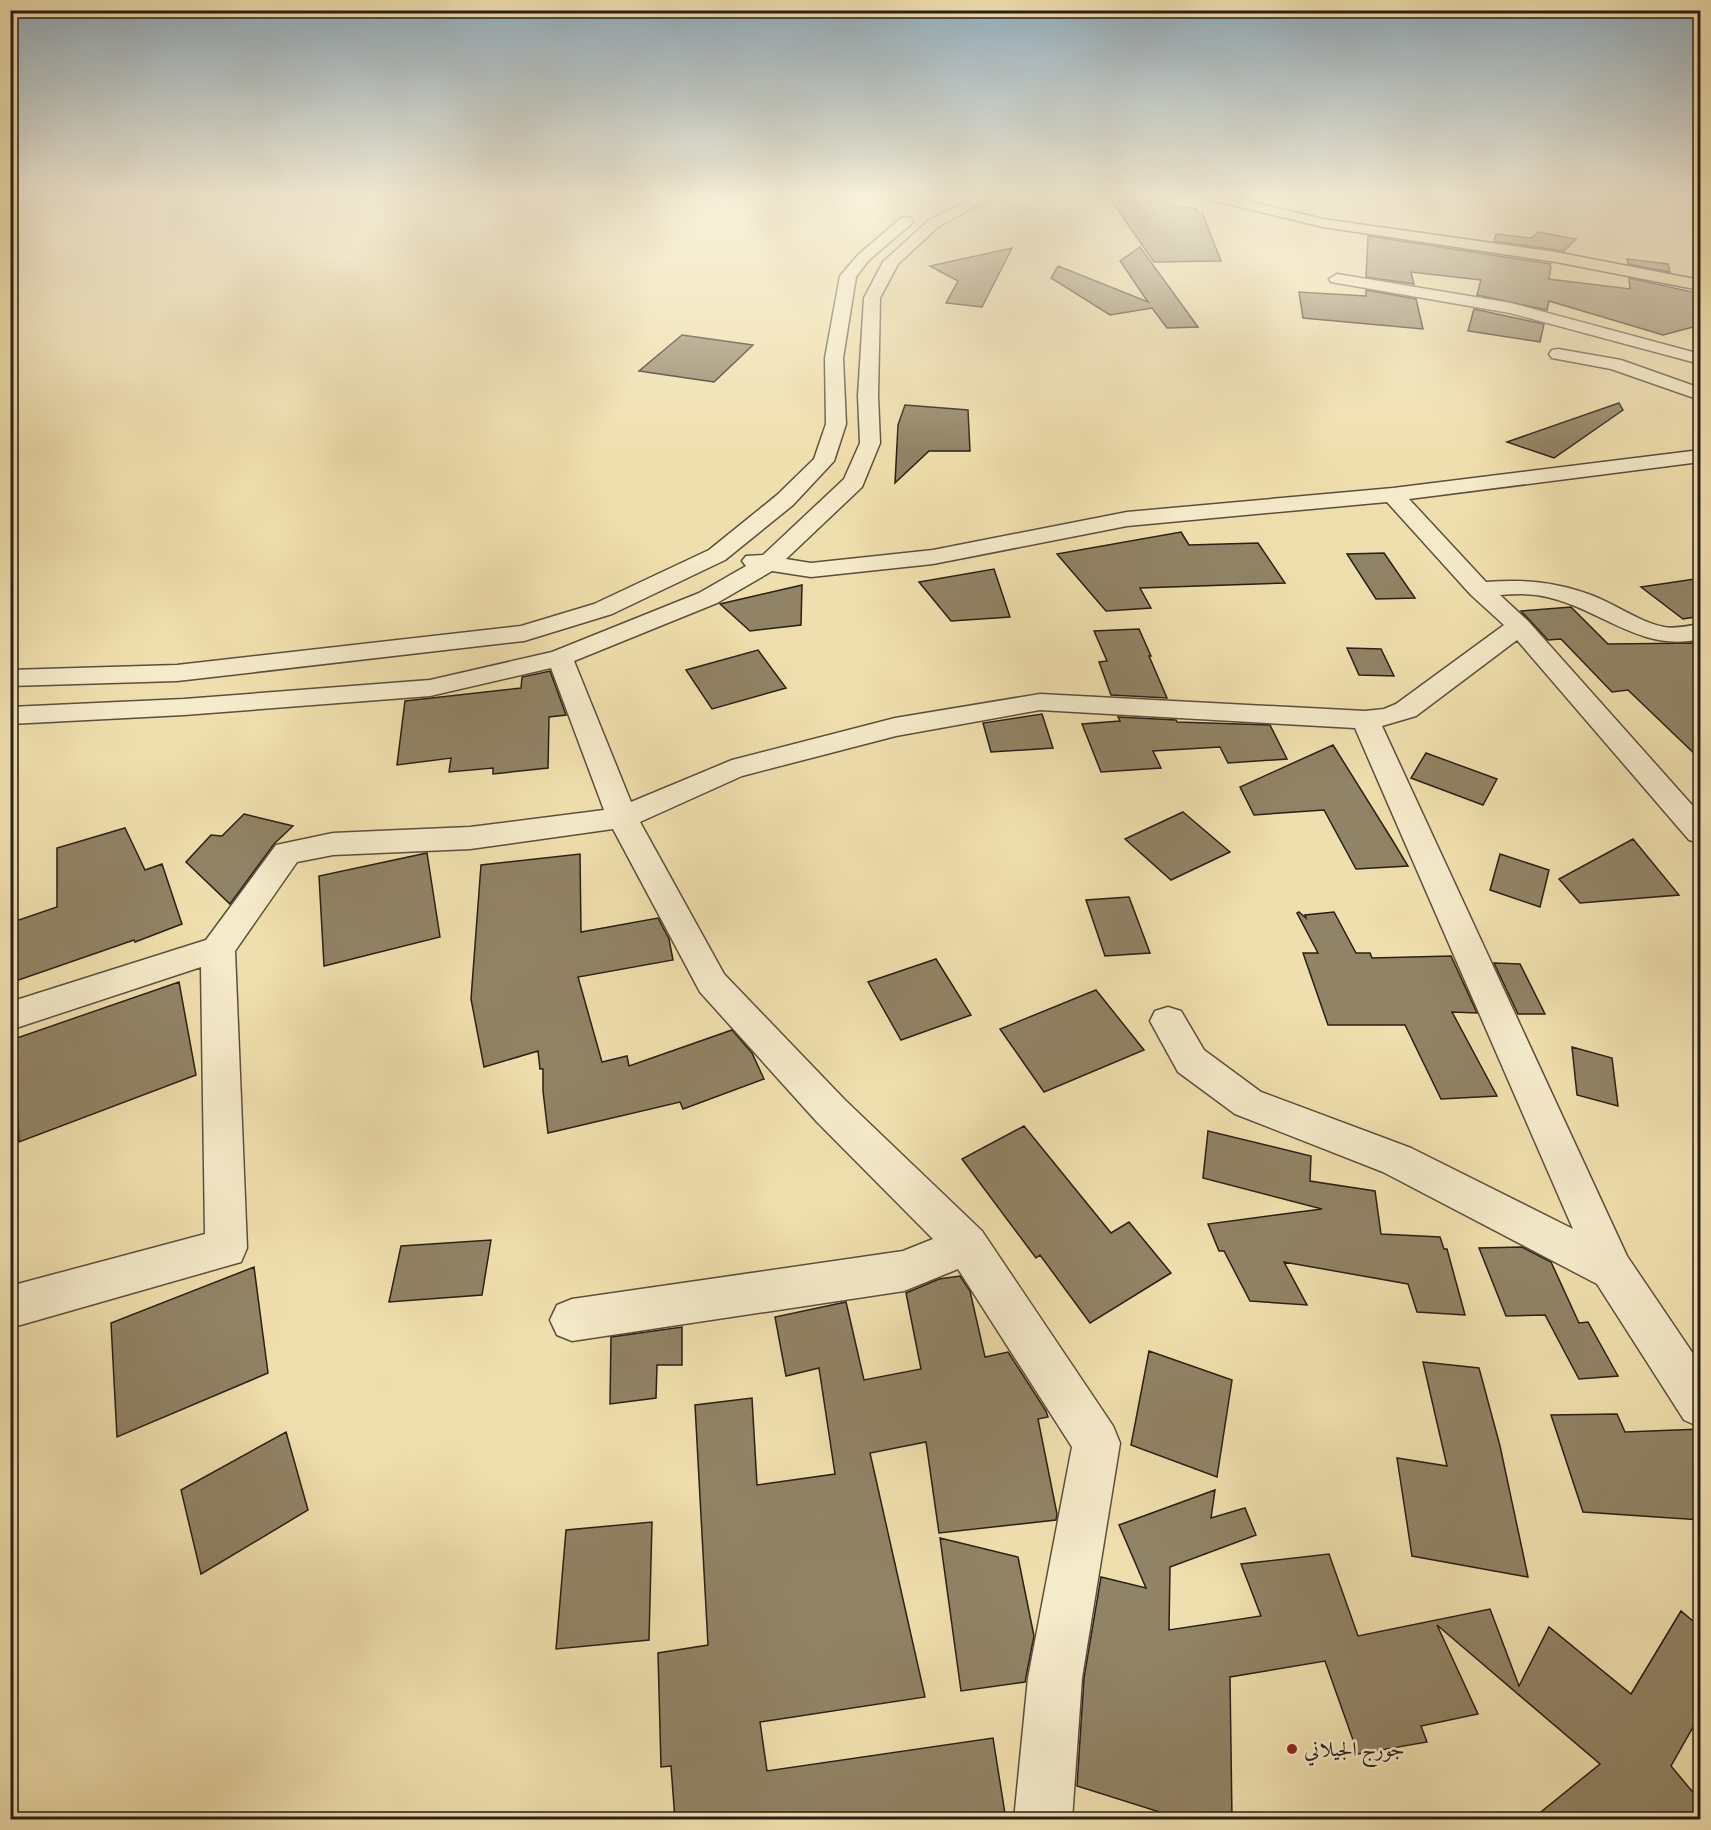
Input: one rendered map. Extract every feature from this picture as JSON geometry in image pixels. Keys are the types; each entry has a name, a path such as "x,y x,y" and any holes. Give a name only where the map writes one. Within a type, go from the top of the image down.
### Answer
{"main road":[{"path":"1682,281 1701,285"}],"street":[{"path":"10,678 177,673 524,633 603,609 717,555 785,500 824,461 836,424 834,358 847,281"},
{"path":"10,716 184,707 430,688 560,658 708,598 768,563 854,482 870,443 868,396 872,298 881,281"},
{"path":"1352,281 1511,308 1701,359"},
{"path":"1558,354 1615,364 1701,394"},
{"path":"717,555 811,570 933,557 1127,519 1393,495 1701,456"},
{"path":"1393,495 1480,590 1519,626 1701,833"},
{"path":"1480,590 1515,588 1551,590 1609,611 1629,624 1662,636 1701,632"},
{"path":"10,1016 218,949 287,853 333,844 470,838 622,818 732,769 895,727 1040,702 1365,720 1389,717 1406,711 1519,626"},
{"path":"560,658 622,818 712,983 831,1111 968,1245 1096,1443 1055,1678 1043,1820"},
{"path":"1365,720 1612,1270 1701,1404"},
{"path":"10,1307 226,1248 218,949"},
{"path":"1168,1021 1191,1060 1248,1103 1397,1160 1612,1270"},
{"path":"572,1320 904,1271 968,1245"}],"building":[{"path":"958,281 995,281 982,307 946,303"},
{"path":"1056,281 1096,281 1148,302 1134,281 1165,281 1198,327 1167,328 1152,308 1110,315"},
{"path":"1481,281 1568,281 1630,289 1629,281 1644,281 1701,294 1701,325 1663,335 1549,301 1547,310 1477,295"},
{"path":"1366,290 1416,299 1423,329 1303,318 1299,292 1366,296"},
{"path":"1474,309 1544,324 1540,342 1468,331"},
{"path":"682,335 753,345 714,382 639,371"},
{"path":"1619,403 1623,410 1554,458 1507,442"},
{"path":"905,405 968,410 970,451 929,451 895,483 898,425"},
{"path":"1181,532 1189,545 1258,543 1285,583 1140,588 1151,608 1106,611 1057,554"},
{"path":"1384,553 1415,598 1376,599 1347,554"},
{"path":"994,569 1010,617 951,621 919,582"},
{"path":"1701,578 1701,616 1683,619 1641,587"},
{"path":"802,585 801,625 750,631 720,604"},
{"path":"1571,607 1608,644 1701,643 1701,760 1628,690 1612,692 1561,639 1548,640 1521,611"},
{"path":"1139,629 1167,698 1111,695 1099,662 1107,661 1094,631"},
{"path":"1347,648 1381,649 1394,676 1359,675"},
{"path":"758,650 786,688 712,709 686,670"},
{"path":"550,671 566,715 549,717 548,768 493,774 493,768 449,772 451,758 397,765 405,701 521,688 522,677"},
{"path":"1042,714 1053,748 991,752 983,723"},
{"path":"1118,717 1176,720 1177,722 1270,725 1287,759 1228,763 1220,747 1153,751 1161,768 1101,772 1082,724 1120,721"},
{"path":"1333,745 1408,866 1356,869 1324,810 1254,815 1240,787"},
{"path":"1426,753 1497,779 1483,805 1411,778"},
{"path":"1183,812 1230,852 1171,880 1125,839"},
{"path":"244,814 293,826 274,844 230,904 186,862 211,835 222,836"},
{"path":"125,828 145,870 162,864 182,924 10,983 10,923 57,907 57,848"},
{"path":"1633,839 1679,895 1580,903 1559,879"},
{"path":"427,853 440,937 324,966 319,876"},
{"path":"580,854 581,932 658,918 669,939 673,960 578,977 602,1062 627,1056 629,1066 732,1030 752,1053 764,1079 683,1109 680,1102 548,1133 543,1069 540,1069 538,1051 484,1067 471,999 481,865"},
{"path":"1500,854 1549,870 1540,907 1490,890"},
{"path":"1129,897 1150,953 1105,956 1086,900"},
{"path":"1299,912 1306,918 1305,915 1334,912 1356,953 1370,953 1372,958 1451,956 1477,1013 1452,1012 1497,1096 1441,1099 1405,1025 1328,1025 1303,953 1318,953 1297,913"},
{"path":"936,959 971,1015 901,1040 868,982"},
{"path":"1494,963 1520,964 1545,1014 1518,1014"},
{"path":"179,982 196,1075 19,1142 14,1039"},
{"path":"1096,990 1144,1050 1044,1092 1000,1029"},
{"path":"1572,1047 1612,1058 1618,1106 1577,1095"},
{"path":"1024,1126 1111,1233 1129,1222 1171,1273 1090,1323 1040,1255 1036,1258 962,1159"},
{"path":"1208,1131 1311,1156 1310,1181 1375,1191 1381,1234 1440,1237 1444,1249 1447,1249 1465,1315 1417,1312 1408,1284 1284,1262 1307,1305 1250,1301 1224,1251 1219,1251 1208,1224 1322,1209 1203,1178"},
{"path":"491,1240 482,1295 389,1302 401,1246"},
{"path":"1522,1247 1551,1262 1579,1323 1588,1322 1618,1376 1579,1379 1545,1315 1506,1316 1479,1248"},
{"path":"254,1267 268,1373 117,1437 111,1323"},
{"path":"960,1276 970,1291 985,1357 1008,1352 1046,1411 1048,1417 1038,1419 1057,1514 1056,1520 939,1533 926,1442 870,1453 925,1697 760,1722 767,1771 993,1738 1006,1820 675,1820 671,1766 661,1767 658,1653 708,1645 695,1405 752,1398 757,1485 835,1474 819,1368 786,1376 775,1317 846,1302 864,1380 921,1369 906,1293 939,1279"},
{"path":"682,1327 682,1365 657,1365 656,1398 610,1404 611,1337"},
{"path":"1149,1351 1232,1380 1217,1477 1131,1445"},
{"path":"1423,1362 1479,1368 1500,1446 1528,1577 1412,1556 1397,1458 1447,1466"},
{"path":"1617,1414 1625,1432 1701,1429 1701,1520 1583,1512 1551,1415"},
{"path":"286,1432 308,1510 201,1574 181,1490"},
{"path":"1215,1490 1211,1518 1245,1508 1256,1535 1170,1567 1169,1630 1261,1616 1241,1564 1329,1554 1358,1636 1490,1609 1519,1686 1549,1627 1631,1694 1681,1611 1701,1628 1701,1713 1671,1766 1701,1802 1701,1811 1691,1820 1531,1820 1600,1764 1437,1625 1478,1714 1421,1726 1427,1742 1358,1754 1325,1661 1230,1677 1232,1820 1185,1820 1077,1786 1084,1678 1101,1577 1146,1588 1119,1525"},
{"path":"652,1522 649,1640 556,1649 566,1530"},
{"path":"940,1538 1018,1557 1034,1636 1025,1682 961,1691"}],"place":[{"name":"جورج الجيلاني","path":"1292,1749"}]}
